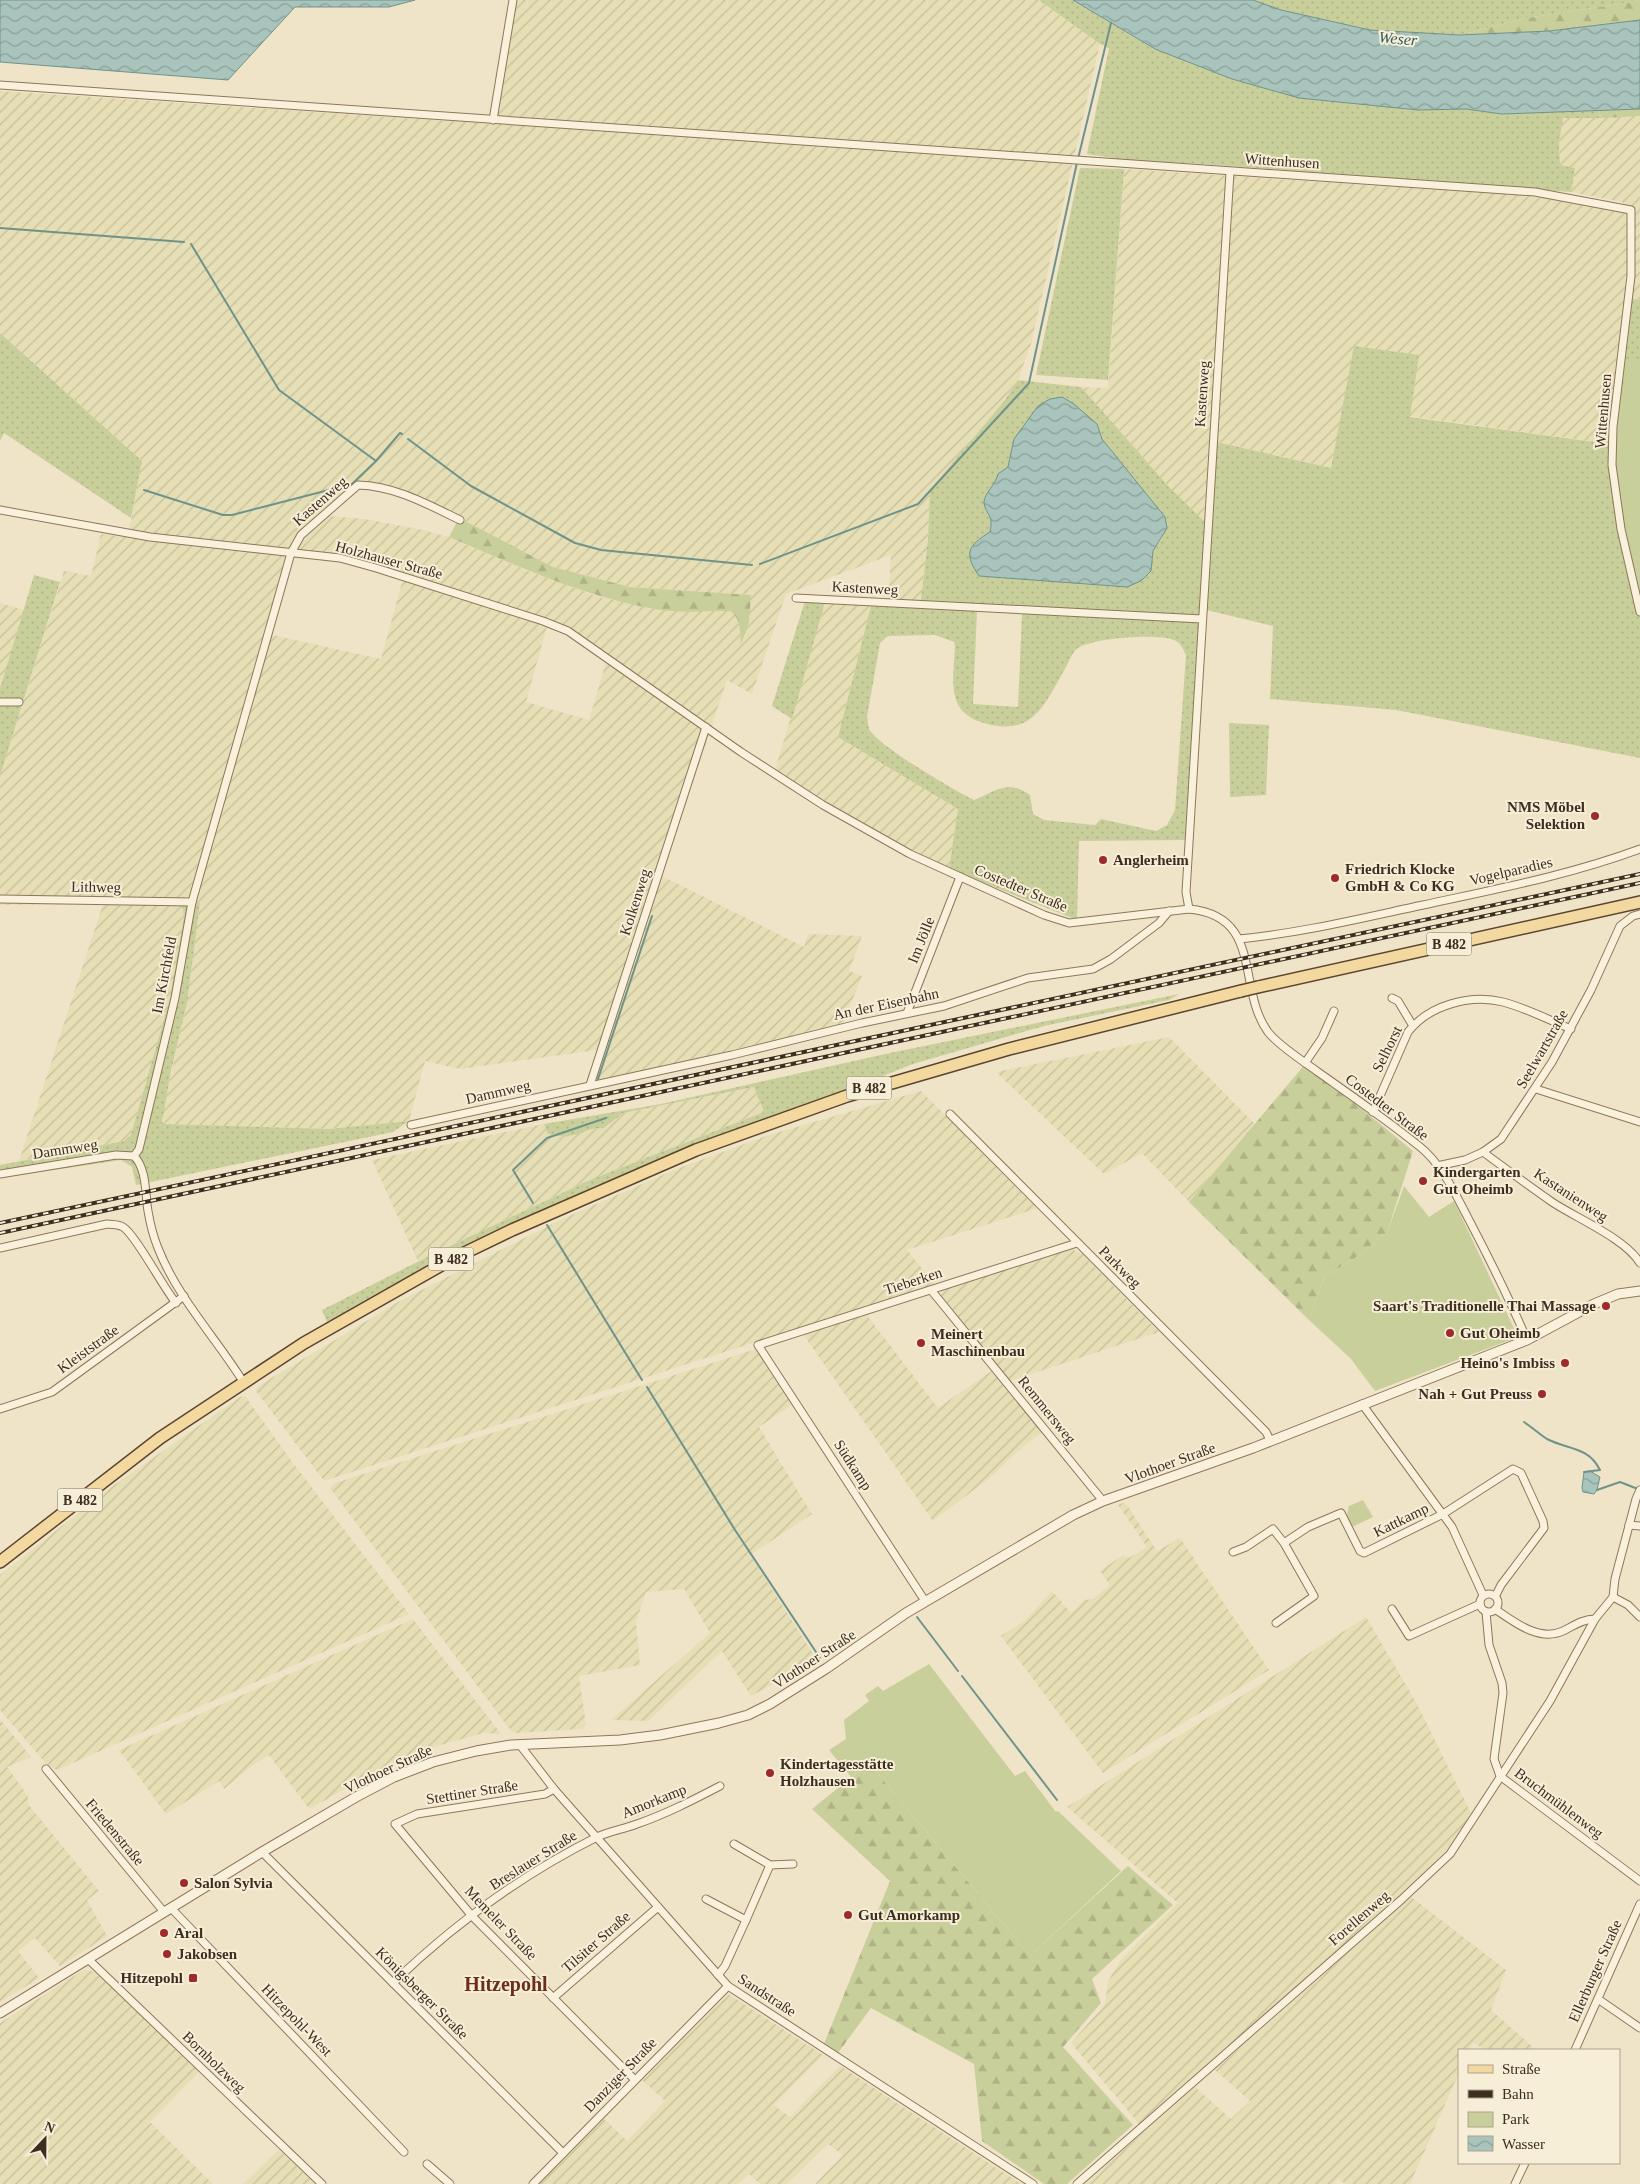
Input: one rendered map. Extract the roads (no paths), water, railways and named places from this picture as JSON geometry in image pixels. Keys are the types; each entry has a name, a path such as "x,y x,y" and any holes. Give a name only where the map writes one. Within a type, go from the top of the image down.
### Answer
{"main road":[{"name":"B 482","path":"0,1562 160,1438 304,1343 452,1259 521,1226 696,1150 806,1109 925,1072 1241,991 1640,902"}],"street":[{"path":"493,120 513,0"},
{"name":"Wittenhusen","path":"0,85 1535,192 1631,210 1631,276 1614,427 1612,465 1621,529 1640,612"},
{"name":"Kastenweg","path":"1189,909 1186,892 1230,172"},
{"name":"Kastenweg","path":"291,552 301,535 358,485 375,485 392,490 460,520"},
{"name":"Holzhauser Straße","path":"0,510 150,537 340,558 376,568 568,631 706,728"},
{"name":"Im Kirchfeld","path":"134,1156 140,1149 175,998 192,902 291,552"},
{"name":"Kastenweg","path":"796,598 1202,619"},
{"path":"0,702 19,702"},
{"name":"Costedter Straße","path":"706,728 823,805 910,854 1044,915 1070,923 1189,909 1203,911 1216,917 1228,926 1239,939 1259,1019 1270,1034 1305,1063 1421,1147 1438,1166 1495,1268 1527,1340"},
{"name":"Kolkenweg","path":"590,1085 706,728"},
{"name":"Vogelparadies","path":"1239,939 1295,932 1517,884 1601,863 1640,849"},
{"name":"Im Jölle","path":"908,1013 960,877"},
{"name":"Lithweg","path":"0,899 192,902"},
{"name":"An der Eisenbahn","path":"590,1085 732,1055 966,1000 1028,978 1092,969 1111,959 1159,924 1169,912"},
{"name":"Seelwartstraße","path":"1438,1166 1465,1160 1484,1152 1501,1139 1536,1089 1571,1029 1620,926 1633,916 1640,914"},
{"name":"Selhorst","path":"1392,998 1398,1001 1414,1026"},
{"name":"Selhorst","path":"1373,1112 1404,1040 1414,1026 1438,1008 1453,1003 1486,1000 1514,1005 1571,1029"},
{"path":"1305,1063 1322,1038 1334,1011"},
{"name":"Dammweg","path":"411,1125 590,1085"},
{"path":"1536,1089 1640,1122"},
{"name":"Parkweg","path":"950,1114 1266,1432 1270,1440"},
{"name":"Kastanienweg","path":"1484,1152 1552,1202 1605,1233 1636,1256 1640,1263"},
{"name":"Dammweg","path":"0,1174 116,1155 134,1156"},
{"path":"134,1156 142,1172 148,1212 157,1247 184,1296 244,1383"},
{"path":"0,1248 107,1224 116,1225 132,1235 165,1290 176,1303"},
{"name":"Tieberken","path":"758,1345 1077,1243"},
{"name":"Remmersweg","path":"931,1290 1104,1502"},
{"name":"Vlothoer Straße","path":"0,2014 262,1852 356,1797 419,1767 476,1751 520,1745 620,1740 660,1735 748,1715 770,1704 828,1668 925,1601 1032,1537 1073,1515 1527,1340 1594,1304 1618,1294 1640,1291"},
{"name":"Kleiststraße","path":"0,1409 52,1392 184,1296"},
{"name":"Südkamp","path":"758,1345 925,1601"},
{"path":"1362,1404 1443,1514 1461,1545 1484,1595"},
{"path":"1443,1514 1509,1470 1513,1469 1521,1473 1543,1520 1544,1528 1501,1586 1496,1595 1498,1604 1496,1609"},
{"path":"1640,1490 1615,1579 1613,1597 1628,1605 1640,1617"},
{"name":"Kattkamp","path":"1284,1543 1308,1527 1341,1512 1360,1551 1364,1553 1443,1514"},
{"path":"1629,1525 1640,1526"},
{"path":"1233,1552 1246,1547 1273,1529 1284,1543 1314,1596 1276,1623"},
{"path":"1392,1609 1409,1636 1480,1604 1484,1595 1489,1593 1496,1595"},
{"name":"Forellenweg","path":"1077,2184 1450,1854 1550,1701 1595,1619 1613,1597"},
{"path":"1480,1604 1486,1612 1496,1609 1530,1630 1543,1635 1559,1633 1588,1619 1595,1619"},
{"name":"Bruchmühlenweg","path":"1486,1612 1488,1645 1502,1682 1504,1694 1494,1759 1500,1776 1640,1881"},
{"name":"Sandstraße","path":"520,1745 554,1789 596,1838 728,1986 1033,2184"},
{"name":"Friedenstraße","path":"46,1769 168,1910"},
{"name":"Amorkamp","path":"596,1838 646,1820 720,1786"},
{"name":"Stettiner Straße","path":"395,1824 417,1814 545,1794 554,1789"},
{"name":"Memeler Straße","path":"395,1824 472,1916 634,2079"},
{"name":"Breslauer Straße","path":"393,1983 427,1950 472,1916 523,1880 596,1838"},
{"path":"734,1844 770,1865 793,1864"},
{"name":"Königsberger Straße","path":"262,1852 563,2153"},
{"path":"718,1975 725,1966 770,1865"},
{"path":"706,1899 746,1920"},
{"name":"Ellerburger Straße","path":"1575,2049 1640,1904"},
{"name":"Tilsiter Straße","path":"554,1998 658,1907"},
{"name":"Hitzepohl-West","path":"168,1910 404,2152"},
{"name":"Bornholzweg","path":"88,1959 322,2184"},
{"name":"Danziger Straße","path":"533,2184 634,2079 728,1986"},
{"path":"1598,1999 1640,2028"},
{"path":"427,2164 450,2184"},
{"path":"1515,2184 1524,2164"}],"water":[{"path":"0,0 415,0 389,7 295,7 228,80 0,62"},
{"name":"Weser","path":"1073,0 1253,0 1281,10 1370,30 1460,35 1549,31 1640,20 1640,109 1502,114 1466,109 1418,110 1299,98 1232,79 1155,49"},
{"path":"1062,397 1074,404 1097,424 1102,439 1165,517 1167,528 1153,551 1151,571 1141,581 1127,587 979,576 971,562 970,551 972,546 990,532 991,521 984,502 998,474 1008,467 1014,439 1038,406 1050,399"},
{"path":"1590,1471 1600,1477 1594,1494 1583,1492 1582,1488 1584,1472"}],"waterway":[{"path":"760,564 918,504 1029,383 1076,167 1111,23"},
{"path":"0,228 184,242"},
{"path":"191,244 279,390 376,461 400,433 402,434"},
{"path":"408,439 471,486 575,543 601,550 752,565"},
{"path":"144,490 223,515 232,515 352,484 376,461"},
{"path":"598,1079 652,916"},
{"path":"533,1203 513,1170 547,1138 606,1118"},
{"path":"547,1225 642,1380"},
{"path":"647,1387 735,1530 820,1658"},
{"path":"1524,1422 1547,1439 1590,1457 1600,1470 1584,1472"},
{"path":"1597,1490 1620,1482 1638,1489"},
{"path":"917,1617 958,1671"},
{"path":"962,1676 1057,1800"}],"railway":[{"path":"0,1223 1640,874"},
{"path":"0,1233 1640,883"}],"place":[{"name":"NMS Möbel Selektion","path":"1595,816"},
{"name":"Anglerheim","path":"1103,860"},
{"name":"Friedrich Klocke GmbH & Co KG","path":"1335,878"},
{"name":"Kindergarten Gut Oheimb","path":"1423,1181"},
{"name":"Saart's Traditionelle Thai Massage","path":"1606,1306"},
{"name":"Gut Oheimb","path":"1450,1333"},
{"name":"Meinert Maschinenbau","path":"921,1343"},
{"name":"Heino's Imbiss","path":"1565,1363"},
{"name":"Nah + Gut Preuss","path":"1542,1394"},
{"name":"Kindertagesstätte Holzhausen","path":"770,1773"},
{"name":"Salon Sylvia","path":"184,1883"},
{"name":"Gut Amorkamp","path":"848,1915"},
{"name":"Aral","path":"164,1933"},
{"name":"Jakobsen","path":"167,1954"},
{"name":"Hitzepohl","path":"193,1978"}],"district":[{"name":"Hitzepohl","path":"506,1984"}]}
